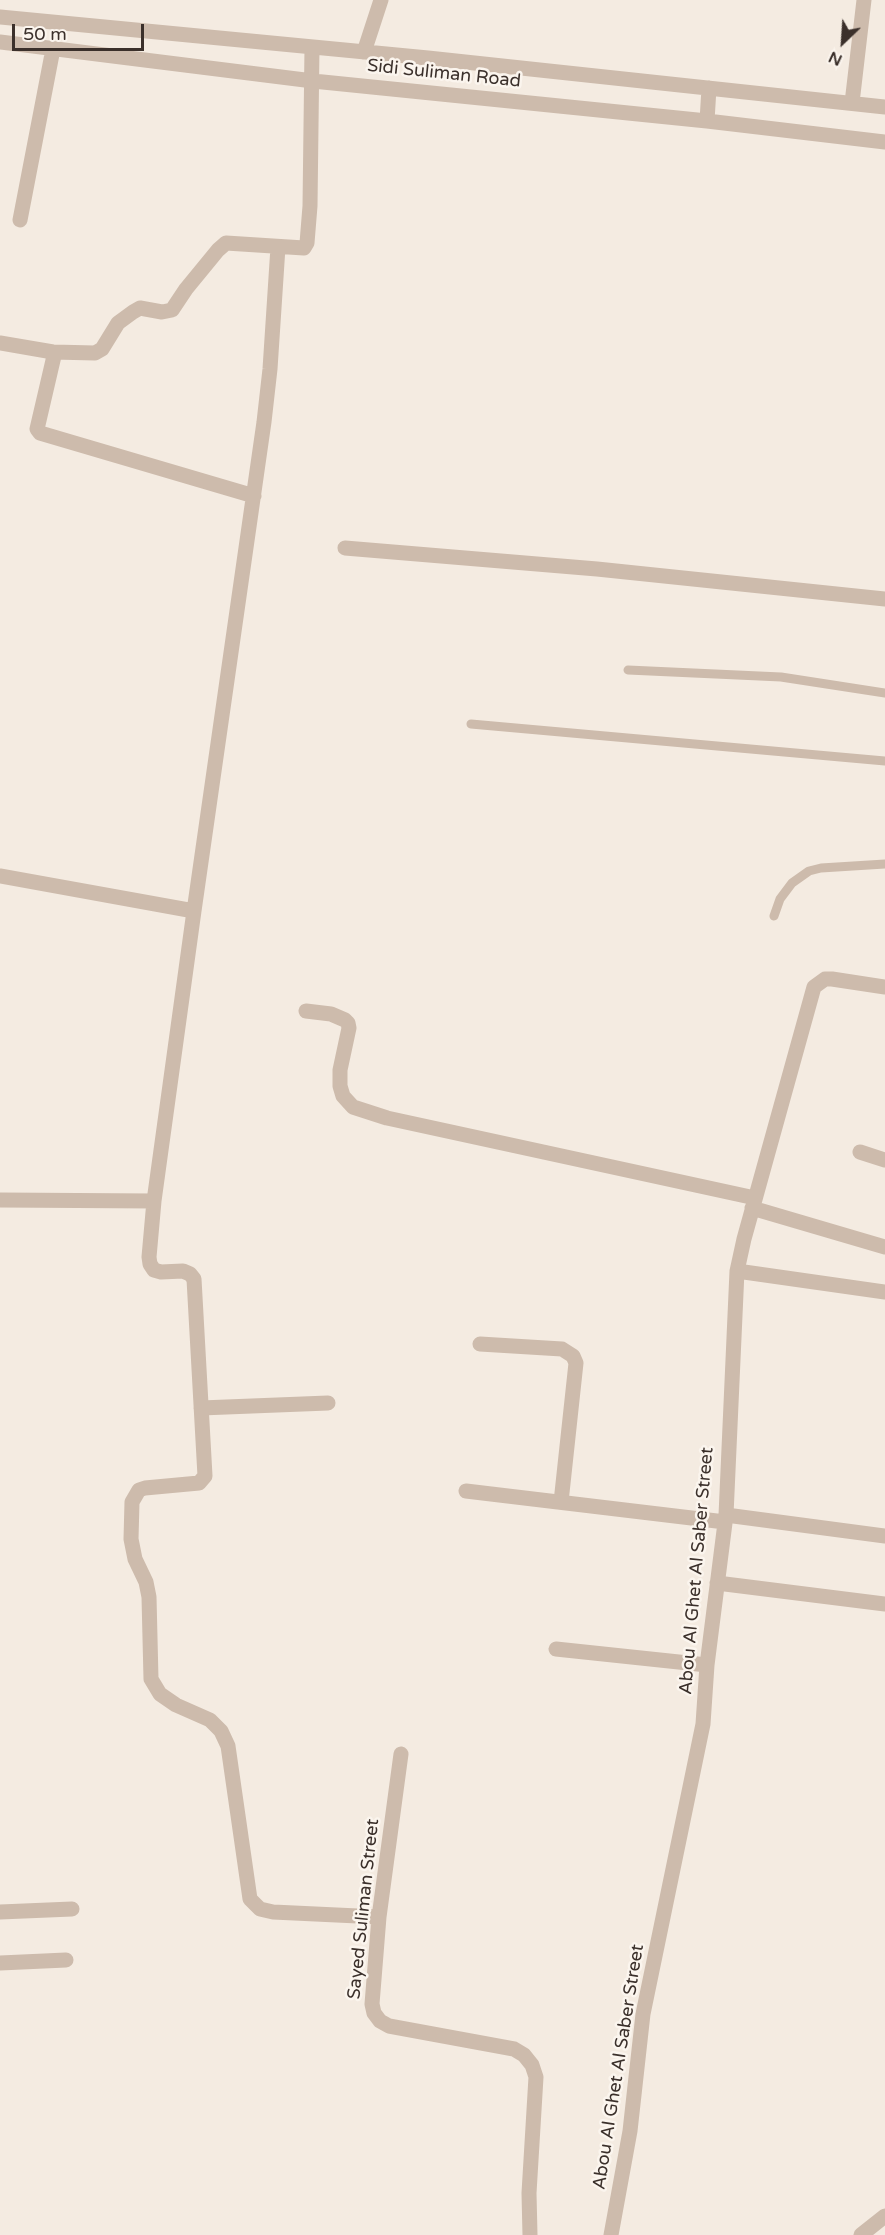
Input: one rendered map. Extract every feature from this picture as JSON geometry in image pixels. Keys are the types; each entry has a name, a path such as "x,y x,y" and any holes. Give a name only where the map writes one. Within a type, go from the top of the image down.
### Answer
{"street":[{"path":"364,52 381,0"},
{"path":"852,103 864,0"},
{"name":"Sidi Suliman Road","path":"0,18 364,52 885,107"},
{"path":"121,29 121,57"},
{"name":"Sidi Suliman Road","path":"0,42 313,81 707,121 885,142"},
{"path":"0,343 53,352 95,353 102,349 118,323 140,308 162,312 172,310 186,289 226,243 304,248 307,243 313,81 312,47"},
{"path":"20,220 52,49"},
{"path":"707,121 709,88"},
{"path":"278,247 270,369 154,1201 150,1264 154,1270 183,1271 194,1279 205,1476 199,1483 139,1490 132,1502 132,1549 149,1597 150,1679 160,1694 176,1705 210,1720 221,1731 228,1746 246,1885 250,1899 260,1909 273,1912 379,1917"},
{"path":"53,352 37,429 40,433 254,496"},
{"path":"345,548 597,569 885,599"},
{"path":"0,876 194,911"},
{"name":"Abou Al Ghet Al Saber Street","path":"611,2235 630,2130 643,2014 700,1744 725,1519 737,1271 753,1203 814,987 825,979 832,979 885,987"},
{"path":"306,1011 331,1014 348,1023 349,1028 340,1071 340,1086 343,1096 352,1107 387,1118 753,1203 885,1247"},
{"path":"860,1152 885,1160"},
{"path":"0,1200 154,1201"},
{"path":"737,1271 885,1292"},
{"path":"480,1344 562,1349 573,1356 576,1363 561,1502"},
{"path":"201,1408 328,1403"},
{"path":"466,1491 885,1536"},
{"path":"717,1583 885,1604"},
{"path":"556,1649 707,1665"},
{"name":"Sayed Suliman Street","path":"401,1754 379,1917 372,2004 374,2013 380,2021 395,2027 514,2049 524,2055 532,2065 536,2077 529,2193 530,2235"},
{"path":"0,1912 72,1909"},
{"path":"0,1963 66,1960"},
{"path":"861,2235 885,2216"}],"lane":[{"path":"628,670 781,677 885,693"},
{"path":"471,724 885,761"},
{"path":"774,916 780,899 792,883 809,871 821,868 885,864"}]}
